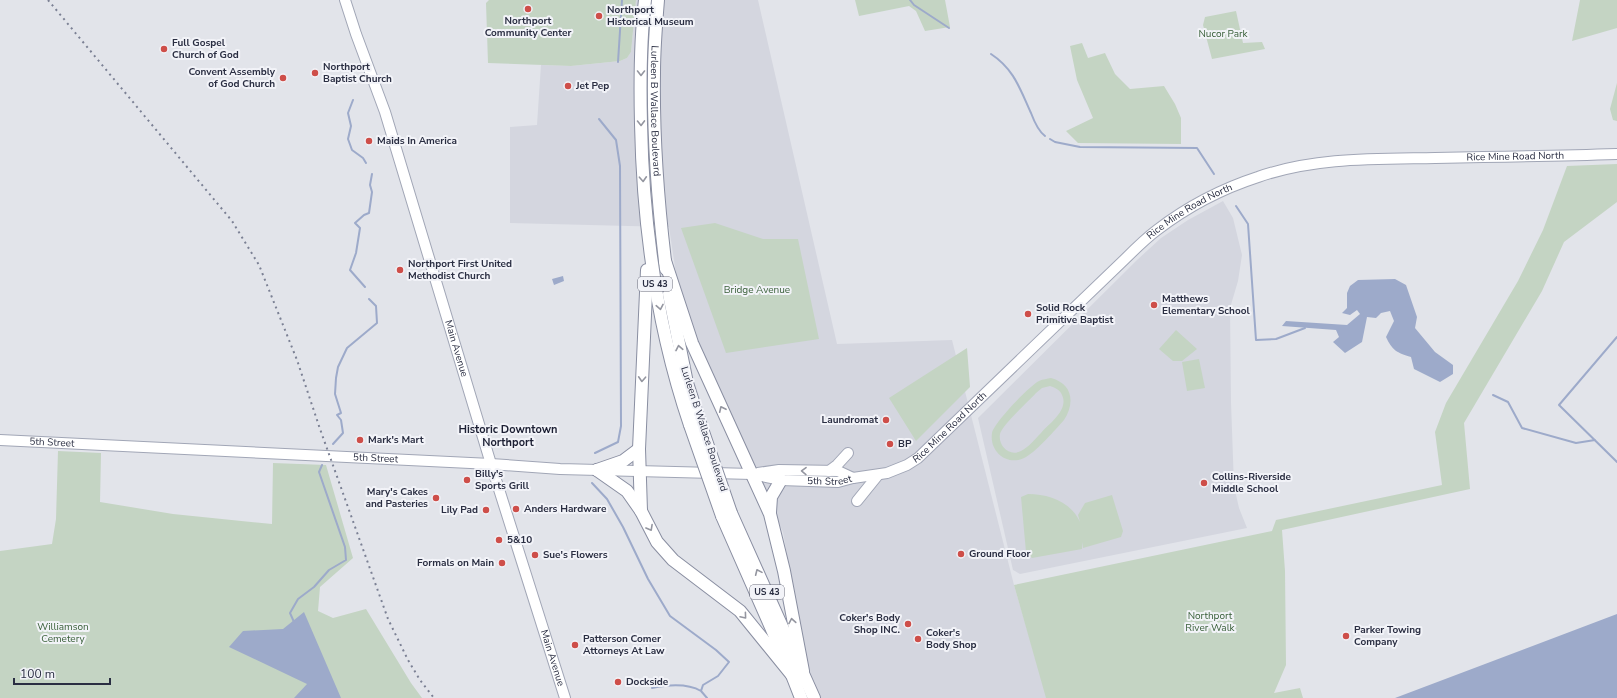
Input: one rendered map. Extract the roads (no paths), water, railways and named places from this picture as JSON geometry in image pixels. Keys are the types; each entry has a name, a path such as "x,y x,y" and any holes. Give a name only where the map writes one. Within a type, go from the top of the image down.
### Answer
{"highway":[{"name":"Lurleen B Wallace Boulevard","path":"645,0 641,60 641,106 642,153 647,228 664,330 678,389 695,426 727,515 797,673 814,698"},
{"name":"Lurleen B Wallace Boulevard","path":"658,0 654,102 658,201 672,312 695,426"},
{"path":"641,511 639,449 647,284 647,228"},
{"path":"665,261 692,343 770,514 784,571 797,673"},
{"path":"597,470 623,461 639,449"},
{"path":"597,470 627,491 641,511 657,542 673,560 740,611 797,673"},
{"path":"770,514 770,497 781,480"},
{"name":"Lurleen B Wallace Boulevard","path":"797,673 801,698"}],"main road":[{"name":"Main Avenue","path":"345,0 385,112 491,464 565,698"},
{"name":"Rice Mine Road North","path":"853,478 878,475 907,465 918,458 1151,236 1190,207 1217,193 1258,176 1327,162 1392,159 1617,154"},
{"name":"5th Street","path":"0,440 640,472 752,474 778,470 838,471 853,478"},
{"path":"829,471 837,465 848,452"},
{"name":"5th Street","path":"752,474 781,480 838,482 853,478"},
{"path":"857,500 878,475"}],"water":[{"path":"563,276 564,281 554,285 552,279"},
{"path":"1395,279 1406,285 1417,317 1415,328 1435,352 1453,365 1453,374 1440,382 1414,369 1411,357 1402,354 1390,345 1386,337 1394,321 1390,311 1381,313 1376,318 1367,317 1362,342 1345,353 1333,342 1339,337 1336,330 1282,326 1286,321 1347,325 1360,314 1357,310 1350,315 1342,313 1347,308 1347,293 1350,286 1358,280"},
{"path":"304,612 341,698 294,698 307,684 229,647 243,631 283,629"},
{"path":"1617,614 1617,698 1395,698"}],"waterway":[{"path":"618,62 622,0"},
{"path":"910,0 914,5 949,28"},
{"path":"991,54 1005,66 1016,80 1036,126 1045,136"},
{"path":"353,100 348,113 351,126 348,139 352,150 363,158 366,163"},
{"path":"595,453 618,442 621,426 620,166 616,140 599,119"},
{"path":"1050,139 1055,142 1080,147 1197,148 1214,174"},
{"path":"365,287 350,270 356,253 360,228 355,223 364,215 369,213 372,192 370,185 372,174"},
{"path":"1236,206 1248,224 1256,340 1276,339 1305,328"},
{"path":"333,444 343,433 341,420 337,415 341,413 335,394 338,367 347,348 377,323 376,306 369,299"},
{"path":"1617,337 1559,405 1617,462"},
{"path":"1493,395 1508,402 1522,428 1576,443 1595,440"},
{"path":"294,622 290,613 298,599 314,587 329,570 346,560 345,547 319,472 322,465"},
{"path":"592,483 607,499 623,527 648,579 670,616 716,650 729,662 718,676 703,685 701,691 707,698"},
{"path":"652,688 664,686 683,686 695,688 701,691"}],"railway":[{"path":"48,0 232,221 259,265 297,360 388,619 408,660 420,680 434,698"}],"place":[{"name":"Northport Community Center","path":"528,9"},
{"name":"Northport Historical Museum","path":"599,16"},
{"name":"Full Gospel Church of God","path":"164,49"},
{"name":"Northport Baptist Church","path":"315,73"},
{"name":"Convent Assembly of God Church","path":"283,78"},
{"name":"Jet Pep","path":"568,86"},
{"name":"Maids In America","path":"369,141"},
{"name":"Northport First United Methodist Church","path":"400,270"},
{"name":"Matthews Elementary School","path":"1154,305"},
{"name":"Solid Rock Primitive Baptist","path":"1028,314"},
{"name":"Laundromat","path":"886,420"},
{"name":"Mark's Mart","path":"360,440"},
{"name":"BP","path":"890,444"},
{"name":"Billy's Sports Grill","path":"467,480"},
{"name":"Collins-Riverside Middle School","path":"1204,483"},
{"name":"Mary's Cakes and Pasteries","path":"436,498"},
{"name":"Anders Hardware","path":"516,509"},
{"name":"Lily Pad","path":"486,510"},
{"name":"5&10","path":"499,540"},
{"name":"Ground Floor","path":"961,554"},
{"name":"Sue's Flowers","path":"535,555"},
{"name":"Formals on Main","path":"502,563"},
{"name":"Coker's Body Shop INC.","path":"908,624"},
{"name":"Parker Towing Company","path":"1346,636"},
{"name":"Coker's Body Shop","path":"918,639"},
{"name":"Patterson Comer Attorneys At Law","path":"575,645"},
{"name":"Dockside","path":"618,682"}],"district":[{"name":"Historic Downtown Northport","path":"508,435"}],"park label":[{"name":"Nucor Park","path":"1223,34"},
{"name":"Bridge Avenue","path":"757,290"},
{"name":"Northport River Walk","path":"1210,622"},
{"name":"Williamson Cemetery","path":"63,632"}]}
